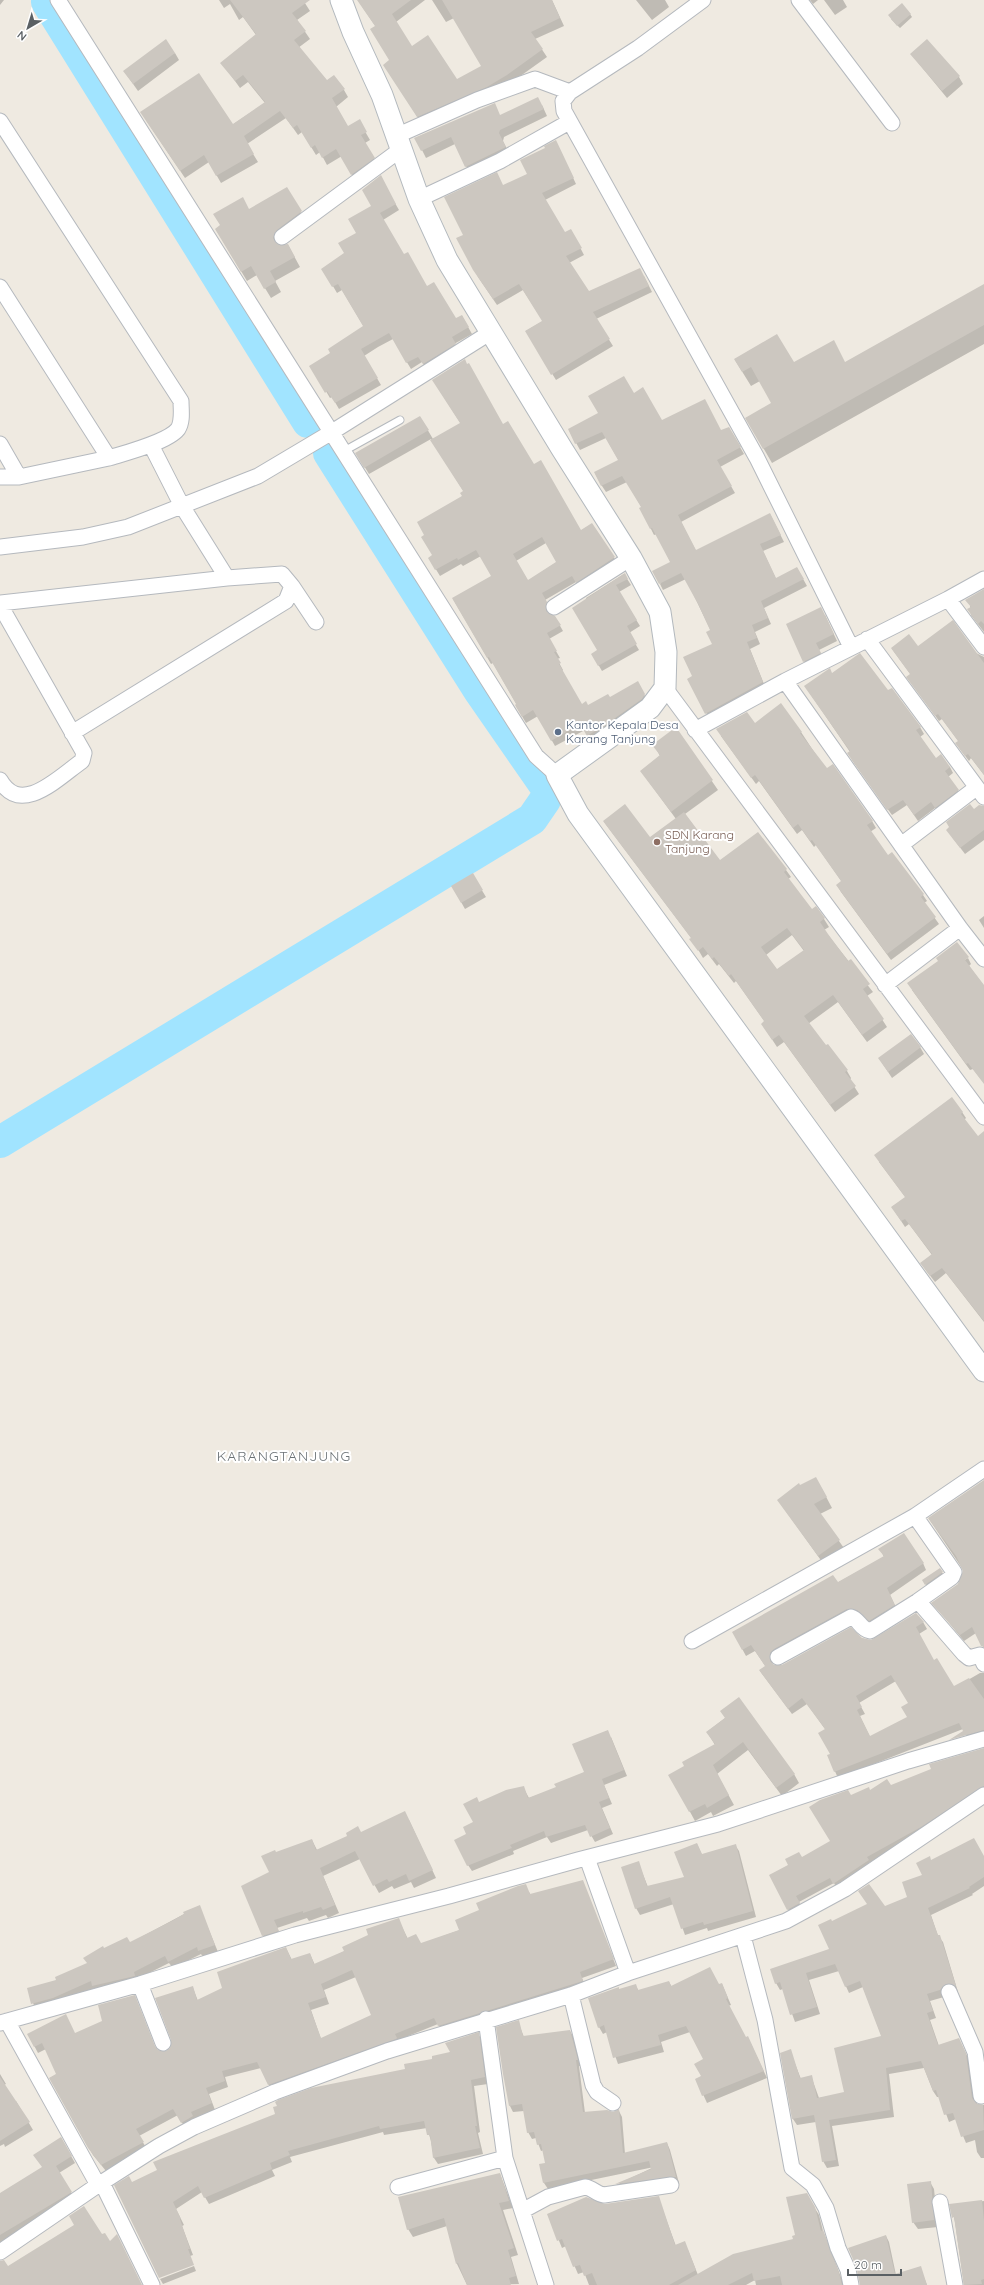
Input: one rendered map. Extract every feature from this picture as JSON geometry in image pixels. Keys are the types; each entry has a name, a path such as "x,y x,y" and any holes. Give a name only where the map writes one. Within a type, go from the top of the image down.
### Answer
{"street":[{"path":"58,0 536,756 557,775 578,814 984,1371"},
{"path":"341,0 353,32 382,95 419,199 447,260 631,558 660,612 666,652 665,688 650,708 557,775"},
{"path":"703,0 638,48 570,92 563,101 564,111 757,458 851,647"},
{"path":"798,0 892,123"},
{"path":"282,237 398,143 477,100 535,79 570,92"},
{"path":"0,122 181,401 182,419 178,430 152,445 109,458 19,477 0,477"},
{"path":"419,199 500,161 569,122"},
{"path":"0,286 109,458"},
{"path":"0,547 83,537 128,527 258,476 332,432 491,332"},
{"path":"0,444 19,477"},
{"path":"152,445 182,506 227,578"},
{"path":"554,606 631,558"},
{"path":"0,780 4,787 14,795 32,796 82,761 84,753 0,604 227,578 282,574 292,586 316,622"},
{"path":"695,730 851,647 948,600 984,579"},
{"path":"72,733 286,601 292,586"},
{"path":"948,600 984,647"},
{"path":"868,639 980,793 901,845"},
{"path":"785,681 960,928 984,959"},
{"path":"665,688 984,1116"},
{"path":"885,984 960,928"},
{"path":"692,1640 915,1516 984,1469"},
{"path":"778,1657 851,1617 855,1618 865,1630 870,1631 952,1577 954,1572 915,1516"},
{"path":"918,1600 966,1656 983,1657"},
{"path":"152,2285 100,2184 3,2022 140,1984 294,1935 449,1896 718,1824 908,1761 984,1739"},
{"path":"0,2252 100,2184 159,2146 194,2127 275,2092 388,2050 486,2019 571,1995 628,1972 786,1921 845,1889 984,1795"},
{"path":"588,1858 628,1972"},
{"path":"743,1936 765,2020 792,2168 812,2185 826,2208 838,2248 848,2270 851,2285"},
{"path":"140,1984 163,2043"},
{"path":"949,1992 980,2050 981,2096"},
{"path":"571,1995 593,2085 597,2092 613,2103"},
{"path":"486,2019 505,2158 546,2285"},
{"path":"398,2188 505,2158"},
{"path":"522,2211 548,2197 585,2187 590,2188 597,2194 604,2195 671,2185"},
{"path":"940,2202 955,2285"}],"lane":[{"path":"344,452 400,420"}],"building":[{"path":"230,0 310,0 292,13 306,31 294,40 327,80 334,75 345,89 332,98 348,126 360,119 367,132 361,135 375,158 351,175 336,149 322,158 315,145 311,148 297,125 293,128 280,111 244,136 254,154 216,176 204,155 180,171 140,112 199,73 233,124 265,102 243,75 235,81 220,63 256,34"},
{"path":"357,0 411,0 392,14 412,46 428,35 457,79 481,66 442,0 552,0 560,18 531,32 543,49 507,75 487,87 417,117 383,65 389,60 370,29 375,26"},
{"path":"902,3 911,14 897,26 888,15"},
{"path":"166,39 175,53 133,84 123,71"},
{"path":"927,39 960,76 942,91 910,54"},
{"path":"538,97 544,109 500,130 499,133 506,147 465,167 451,137 421,151 414,138 495,103 500,115"},
{"path":"556,140 574,178 542,193 565,232 571,229 582,248 566,256 589,291 640,268 649,286 593,312 610,339 551,375 525,331 542,321 519,284 493,299 473,270 456,238 463,235 444,197 497,172 503,185 527,174 520,160 545,148 544,146"},
{"path":"381,175 396,204 380,213 404,254 408,252 427,286 434,282 456,318 462,315 469,327 452,337 456,344 423,364 418,357 406,363 389,333 361,349 378,378 335,403 327,391 325,393 309,366 330,353 328,349 363,326 338,284 332,287 321,269 344,253 338,243 356,233 348,219 371,206 362,190"},
{"path":"287,187 302,211 277,230 273,238 279,245 288,244 295,257 270,271 276,282 264,289 251,266 241,272 215,229 220,225 213,214 243,197 249,209"},
{"path":"984,284 984,325 763,449 745,418 771,403 751,367 742,372 734,359 777,334 794,362 834,340 845,362"},
{"path":"465,359 467,364 469,363 503,424 508,421 534,464 541,460 581,530 592,523 615,557 576,583 572,576 542,593 547,602 546,611 555,616 561,625 547,633 557,651 554,652 561,663 559,664 582,704 586,701 588,705 608,694 610,697 638,681 645,694 642,699 587,736 580,724 551,741 533,710 522,717 489,657 487,658 452,598 491,576 476,550 435,570 428,558 432,555 421,537 424,535 417,522 462,496 460,493 463,491 430,440 460,423 432,380","holes":["542,537 556,562 528,580 513,554"]},
{"path":"624,376 634,393 643,387 662,420 705,399 721,430 729,427 741,447 717,460 732,486 678,515 696,550 770,513 781,535 760,544 776,578 797,567 804,579 761,601 768,618 752,625 757,638 747,642 763,682 705,714 687,679 692,676 683,657 712,644 706,632 710,630 698,604 681,573 659,584 652,571 670,562 652,528 650,529 639,508 641,507 622,476 601,486 594,472 618,460 602,432 575,444 568,429 598,413 588,396"},
{"path":"420,416 429,430 364,468 355,453"},
{"path":"625,573 628,579 616,585 637,620 627,626 637,644 598,666 591,654 597,650 572,608"},
{"path":"984,589 984,624 981,621 978,624 967,609 971,607 965,600"},
{"path":"821,607 834,634 816,643 821,653 803,662 786,624"},
{"path":"953,620 984,663 984,775 968,754 965,756 955,743 958,741 938,714 935,716 906,677 910,674 891,648 909,634 918,646"},
{"path":"860,653 888,690 892,688 921,727 916,730 936,758 941,754 950,767 945,771 959,790 935,808 931,802 914,815 903,800 887,810 847,753 850,751 804,686 830,668 832,673"},
{"path":"781,703 802,732 800,733 827,768 833,764 873,821 867,825 888,855 892,852 924,894 921,897 936,917 887,954 836,885 841,881 812,840 810,841 798,824 793,828 755,775 751,778 716,729 747,712 755,723"},
{"path":"676,727 713,780 671,812 640,771 660,755 652,745"},
{"path":"625,804 650,837 684,812 720,860 758,832 787,869 784,872 812,909 816,906 825,918 820,922 828,934 848,961 851,959 870,984 863,989 884,1019 862,1035 833,995 804,1016 826,1045 828,1044 848,1070 845,1072 856,1086 830,1105 779,1035 772,1040 761,1024 764,1021 731,974 729,976 714,957 712,959 703,947 698,951 689,939 691,938 603,821","holes":["787,928 804,950 777,969 761,947"]},
{"path":"970,804 974,809 979,805 984,806 984,830 960,848 946,830 949,827 946,822"},
{"path":"473,873 483,890 461,903 451,886"},
{"path":"957,942 969,957 965,960 984,985 984,1084 968,1063 966,1064 907,983 938,961 936,958"},
{"path":"911,1034 921,1047 888,1072 878,1058"},
{"path":"952,1097 963,1112 961,1114 978,1136 984,1131 984,1321 942,1268 930,1276 920,1263 932,1254 905,1219 901,1221 891,1207 905,1197 874,1155"},
{"path":"816,1477 827,1497 814,1504 840,1540 818,1556 777,1500 799,1483 800,1485"},
{"path":"984,1480 984,1647 981,1646 972,1627 960,1635 931,1603 958,1584 963,1571 956,1556 928,1518"},
{"path":"904,1533 924,1563 887,1588 895,1605 869,1621 857,1610 847,1609 774,1649 770,1653 770,1661 774,1665 782,1665 851,1627 862,1638 871,1640 916,1613 924,1622 916,1627 934,1660 937,1658 954,1686 969,1678 984,1699 984,1730 949,1740 963,1731 959,1723 834,1772 827,1755 830,1754 818,1733 825,1729 802,1698 788,1709 759,1670 765,1666 751,1645 742,1650 732,1632 833,1575 838,1582 884,1556 878,1549","holes":["891,1675 908,1703 901,1707 907,1717 870,1736 857,1710 862,1707 856,1696"]},
{"path":"940,1568 943,1572 925,1585 922,1580"},
{"path":"739,1697 795,1774 776,1788 743,1742 713,1765 729,1795 707,1808 705,1804 689,1812 668,1775 684,1766 682,1762 715,1744 706,1732 725,1718 720,1711"},
{"path":"608,1730 624,1770 602,1779 609,1798 599,1802 610,1828 590,1837 585,1825 546,1837 544,1831 510,1845 512,1848 467,1866 454,1840 466,1834 463,1827 473,1822 463,1804 477,1797 479,1802 506,1790 524,1786 528,1798 556,1787 554,1784 584,1772 572,1744"},
{"path":"984,1748 984,1786 921,1827 867,1857 869,1860 833,1884 830,1878 796,1896 800,1903 787,1910 769,1875 788,1865 785,1859 799,1852 802,1857 830,1841 809,1807 820,1800 848,1790 851,1795 869,1787 870,1790 887,1779 891,1785 931,1769 929,1764"},
{"path":"405,1811 433,1870 409,1881 406,1874 389,1882 387,1879 373,1886 355,1851 320,1868 335,1905 323,1910 321,1907 274,1920 279,1931 262,1936 241,1886 269,1872 261,1856 275,1850 276,1852 312,1839 316,1850 347,1836 346,1833 358,1826 361,1832"},
{"path":"974,1838 984,1856 984,1877 969,1887 970,1888 928,1908 938,1935 940,1935 956,1986 946,1984 940,1990 927,1994 933,2011 927,2013 938,2045 959,2038 966,2054 972,2098 977,2104 983,2105 984,2130 961,2137 953,2113 944,2115 936,2090 933,2091 921,2061 886,2068 890,2110 829,2120 836,2160 822,2162 814,2115 792,2119 780,2053 791,2049 800,2078 812,2075 817,2098 844,2092 834,2048 881,2036 860,1981 845,1987 835,1964 806,1973 817,2007 790,2015 780,1982 775,1984 770,1969 829,1949 818,1925 831,1919 832,1921 867,1904 858,1891 869,1884 885,1906 907,1897 902,1882 922,1875 916,1863 930,1856 931,1860"},
{"path":"697,1843 702,1854 736,1844 753,1911 704,1925 703,1922 681,1929 670,1897 635,1909 621,1867 639,1861 647,1886 684,1877 674,1852"},
{"path":"583,1880 614,1959 580,1972 583,1981 438,2026 434,2018 395,2034 396,2039 268,2085 257,2062 222,2071 225,2081 206,2088 212,2103 191,2112 193,2116 181,2123 173,2109 136,2129 144,2142 101,2165 88,2148 49,2078 56,2074 42,2043 34,2047 27,2034 66,2014 75,2033 102,2021 98,2005 135,1995 155,2046 158,2050 166,2051 170,2048 171,2040 155,1998 193,1986 197,2000 222,1988 217,1972 286,1947 291,1959 310,1953 314,1964 344,1951 342,1947 368,1935 366,1929 399,1918 407,1938 416,1934 421,1943 459,1930 455,1920 479,1910 476,1903 526,1884 530,1894","holes":["352,1970 371,2015 321,2038 308,2003 326,1997 321,1984"]},
{"path":"200,1905 215,1945 198,1951 197,1947 168,1962 165,1956 134,1972 135,1976 92,1986 91,1981 53,1998 31,2004 27,1988 56,1980 55,1977 87,1963 83,1958 103,1946 104,1948 127,1937 130,1942 172,1921 184,1914 183,1912"},
{"path":"710,1967 719,1984 722,1983 728,1998 726,1999 746,2037 748,2036 764,2071 702,2096 695,2079 701,2076 694,2064 703,2059 686,2026 658,2035 661,2045 613,2058 604,2025 598,2028 588,1998 619,1987 619,1989 636,1984 638,1990 669,1981 671,1986"},
{"path":"519,2020 523,2036 570,2030 578,2060 576,2060 583,2112 607,2110 613,2112 619,2109 623,2153 667,2142 676,2177 615,2184 651,2169 649,2161 543,2183 539,2164 545,2163 541,2144 537,2145 534,2132 527,2133 522,2104 509,2106 496,2027"},
{"path":"479,2032 485,2077 471,2080 477,2126 475,2126 480,2148 433,2158 430,2135 427,2135 424,2121 380,2129 379,2126 288,2151 290,2155 270,2163 272,2169 204,2198 198,2186 173,2202 181,2219 190,2249 188,2249 194,2265 159,2278 114,2185 129,2176 132,2182 157,2170 153,2162 275,2114 273,2107 277,2106 275,2102 278,2100 311,2088 405,2069 404,2064 432,2059 432,2056 450,2052 445,2043"},
{"path":"0,2077 30,2122 0,2141"},
{"path":"61,2137 72,2156 56,2166 72,2192 0,2235 0,2193 42,2167 33,2155"},
{"path":"500,2173 509,2201 499,2203 514,2248 508,2250 516,2276 509,2278 511,2285 467,2285 458,2263 456,2264 444,2218 407,2230 398,2197"},
{"path":"931,2181 934,2220 912,2223 907,2184"},
{"path":"807,2193 815,2207 821,2231 823,2230 842,2285 782,2285 780,2276 754,2281 752,2273 728,2285 678,2285 733,2254 793,2239 792,2236 795,2235 786,2197"},
{"path":"659,2196 675,2245 685,2241 696,2270 669,2285 597,2285 592,2273 584,2276 580,2265 573,2267 562,2239 557,2241 547,2214 586,2197 605,2204"},
{"path":"982,2200 984,2221 984,2279 981,2280 982,2284 964,2285 954,2217 952,2218 949,2204"},
{"path":"84,2206 102,2234 105,2233 110,2241 117,2234 142,2285 0,2285 0,2261 4,2260 8,2266 74,2225 69,2216"},
{"path":"886,2235 895,2274 921,2266 927,2285 860,2285 856,2266 848,2248"}],"waterway":[{"path":"47,2 308,422"},
{"path":"0,1142 532,819 545,800 548,790 480,692 329,453"}],"place":[{"name":"Kantor Kepala Desa Karang Tanjung","path":"558,732"},
{"name":"SDN Karang Tanjung","path":"657,842"}],"district":[{"name":"KARANGTANJUNG","path":"284,1456"}]}
